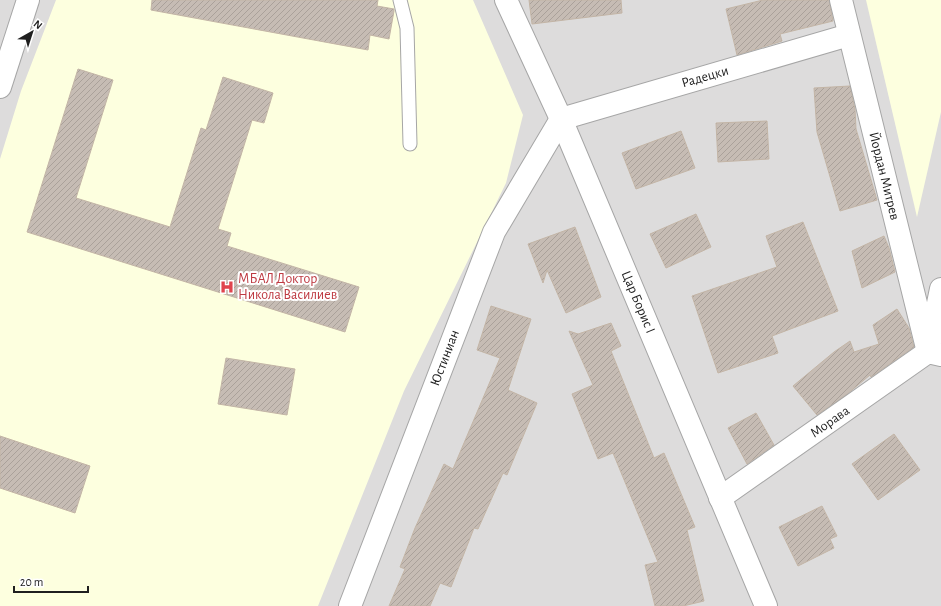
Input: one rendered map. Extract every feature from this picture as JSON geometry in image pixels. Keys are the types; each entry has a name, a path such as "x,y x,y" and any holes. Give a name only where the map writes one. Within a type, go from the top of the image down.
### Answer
{"street":[{"path":"0,87 28,0"},
{"name":"Цар Борис I","path":"506,0 561,119 766,606"},
{"name":"Йордан Митрев","path":"841,0 935,354"},
{"name":"Радецки","path":"561,119 850,35"},
{"name":"Юстиниан","path":"350,606 494,232 561,119"},
{"path":"935,354 941,289"},
{"name":"Морава","path":"720,498 935,354"}],"lane":[{"path":"400,0 407,28 410,144"}],"shaded area":[{"path":"0,0 941,0 941,606 0,606"},
{"name":"МБАЛ Доктор Никола Василиев","path":"56,0 473,0 523,115 506,183 404,391 318,606 0,606 0,159 21,91"},
{"path":"866,0 941,0 941,112 917,217"}],"building":[{"path":"152,0 378,0 377,6 394,9 394,11 389,39 370,35 368,50 151,10"},
{"path":"529,0 621,0 622,13 532,24"},
{"path":"763,0 829,0 833,21 780,34 782,41 737,55 726,9"},
{"path":"78,69 113,80 76,198 170,227 201,128 206,130 223,77 273,93 264,123 252,120 218,229 231,233 227,246 359,287 345,332 27,232"},
{"path":"850,86 855,109 856,129 877,200 840,211 817,132 814,88"},
{"path":"767,121 769,159 718,162 716,123"},
{"path":"681,131 695,168 636,189 622,153"},
{"path":"696,214 711,247 666,268 650,234"},
{"path":"803,222 838,311 772,336 778,353 718,373 692,296 777,267 766,236"},
{"path":"575,227 601,297 566,313 547,270 543,283 528,244"},
{"path":"884,236 889,248 895,272 862,288 852,251"},
{"path":"491,306 531,319 508,390 537,403 507,475 503,473 478,529 474,528 451,587 440,583 430,606 389,606 405,569 400,567 415,528 444,464 453,469 500,358 477,350"},
{"path":"897,309 909,328 914,347 871,377 870,375 846,395 817,415 793,386 834,352 850,341 854,352 879,344 873,325"},
{"path":"611,323 621,346 611,351 654,458 664,453 695,527 687,530 704,601 683,606 655,606 645,565 658,562 613,453 598,459 572,394 593,385 569,331 578,334"},
{"path":"226,358 295,369 287,415 218,404"},
{"path":"756,413 774,445 747,464 728,428"},
{"path":"894,434 920,470 878,500 852,464"},
{"path":"0,436 90,466 75,513 0,488"},
{"path":"822,506 837,536 830,539 834,548 798,566 779,527"}],"place":[{"name":"МБАЛ Доктор Никола Василиев","path":"227,287"}]}
